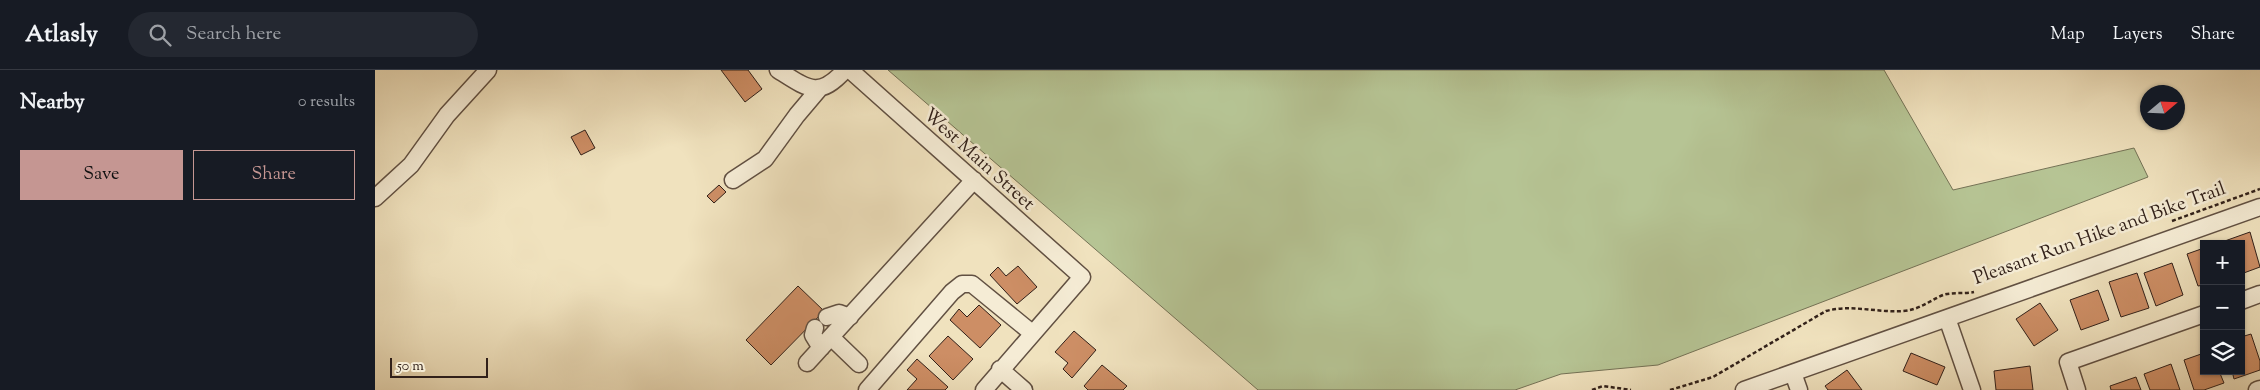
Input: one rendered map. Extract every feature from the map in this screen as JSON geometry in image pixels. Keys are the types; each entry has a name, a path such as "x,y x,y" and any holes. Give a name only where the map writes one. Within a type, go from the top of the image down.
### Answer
{"street":[{"path":"375,198 411,165 447,115 488,70"},
{"path":"778,70 800,84 819,89"},
{"path":"733,180 765,159 797,115 819,89 833,84 845,70"},
{"name":"West Main Street","path":"850,70 1082,277 1032,333"},
{"path":"807,363 974,180"},
{"path":"1744,390 2260,207"},
{"path":"867,390 952,292 962,284 972,284 1032,333 984,390"},
{"path":"2245,300 2260,294"},
{"path":"849,317 839,313 821,322 813,334 859,364"},
{"path":"2077,390 2068,362 2200,315"},
{"path":"1947,318 1972,390"},
{"path":"1000,369 1024,390"},
{"path":"1793,373 1799,390"}],"path":[{"name":"Pleasant Run Hike and Bike Trail","path":"2169,222 2260,189"},
{"name":"Pleasant Run Hike and Bike Trail","path":"1670,390 1713,377 1826,311 1840,307 1882,312 1906,311 1916,309 1945,294 1977,292"},
{"path":"1592,390 1603,386 1631,390"}],"green space":[{"path":"888,70 1884,70 1953,190 2134,148 2148,177 1658,365 1561,374 1515,390 1258,390"}],"building":[{"path":"721,70 748,70 762,89 745,102"},
{"path":"585,130 595,148 581,155 571,137"},
{"path":"719,185 726,192 714,203 707,196"},
{"path":"2250,232 2260,267 2245,273 2245,240 2228,240"},
{"path":"2200,249 2200,286 2198,286 2187,254"},
{"path":"2172,263 2183,295 2156,306 2144,273"},
{"path":"1018,266 1037,287 1017,304 990,275 998,267 1006,276"},
{"path":"2137,273 2149,308 2121,317 2109,282"},
{"path":"798,286 824,311 771,365 746,340"},
{"path":"2098,290 2109,320 2081,330 2070,300"},
{"path":"2040,303 2058,330 2034,346 2016,319"},
{"path":"979,305 1001,325 980,348 950,320 959,309 967,317"},
{"path":"1074,331 1096,350 1072,378 1063,369 1068,363 1055,352"},
{"path":"2251,334 2260,361 2260,370 2234,379 2233,375 2245,375 2245,336"},
{"path":"948,336 973,359 953,380 929,356"},
{"path":"1911,353 1945,367 1937,385 1903,371"},
{"path":"2200,354 2200,375 2221,375 2224,383 2204,390 2194,390 2184,360"},
{"path":"917,359 948,387 945,390 907,390 917,379 907,370"},
{"path":"2171,364 2180,390 2150,390 2144,374"},
{"path":"1102,365 1127,386 1123,390 1088,390 1084,386"},
{"path":"2030,366 2033,390 1996,390 1994,371"},
{"path":"1847,370 1862,390 1828,390 1825,386"},
{"path":"2136,377 2141,390 2111,390 2110,386"}]}
